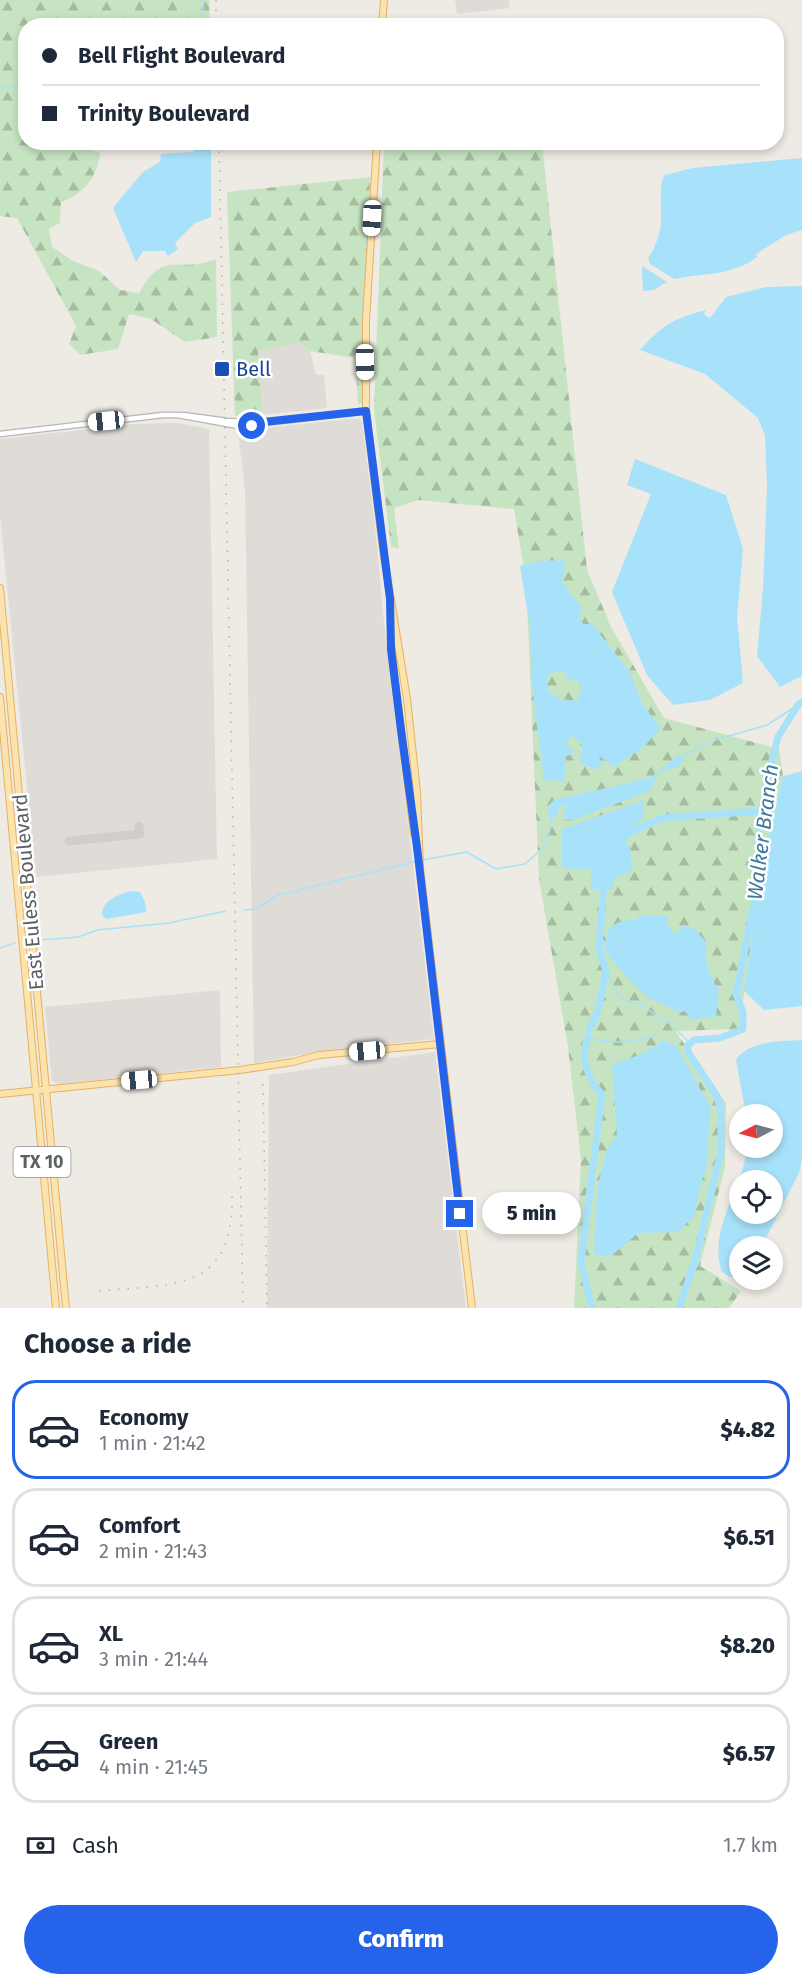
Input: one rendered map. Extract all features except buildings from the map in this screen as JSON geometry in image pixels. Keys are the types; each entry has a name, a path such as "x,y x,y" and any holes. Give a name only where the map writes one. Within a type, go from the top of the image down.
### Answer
{"main road":[{"path":"382,18 384,0"},
{"path":"377,150 365,341 366,411 390,599 411,729 417,792 417,847 472,1308"},
{"name":"East Euless Boulevard","path":"0,588 46,1090"},
{"name":"East Euless Boulevard","path":"0,697 36,1091"},
{"path":"0,1094 250,1069 319,1055 440,1044"},
{"name":"TX 10","path":"46,1090 66,1308"},
{"name":"TX 10","path":"36,1091 56,1308"}],"street":[{"path":"0,434 178,415 230,426 252,426 263,422 366,411"}],"shaded area":[{"path":"455,0 509,0 510,8 457,14"},
{"path":"299,343 310,351 316,375 324,375 327,408 263,415 258,351"},
{"path":"359,418 362,422 375,525 385,633 434,1039 324,1051 254,1063 245,491 238,431"},
{"path":"178,423 209,429 217,859 36,877 0,516 0,439 135,424"},
{"path":"220,990 221,1067 59,1084 52,1081 45,1007"},
{"path":"435,1052 466,1308 267,1308 269,1075"}],"green space":[{"path":"0,0 209,0 210,18 18,18 18,150 100,152 97,169 93,176 83,189 61,202 60,223 49,229 52,247 73,261 99,271 120,290 139,293 148,279 165,266 191,265 216,259 217,337 185,342 151,319 129,314 118,349 80,355 69,344 76,326 17,218 0,216"},
{"path":"384,150 543,150 587,570 611,627 664,718 779,749 783,776 763,860 739,1029 675,1031 726,1103 725,1167 700,1266 729,1284 729,1290 741,1291 729,1308 574,1308 581,1160 568,1047 539,879 526,581 514,509 418,500 394,508 399,549 391,546 374,410"},
{"path":"370,177 363,403 358,404 355,358 310,351 299,343 258,351 263,415 235,416 227,192"}],"water":[{"path":"194,150 211,150 211,217 195,223 175,243 178,249 168,256 165,251 143,251 136,262 113,208 143,172 160,162 161,154 193,152"},
{"path":"802,158 802,230 786,235 756,254 757,257 748,263 728,271 674,279 650,264 648,258 655,246 660,228 661,186 665,175 693,168"},
{"path":"642,266 667,282 654,290 643,291"},
{"path":"802,286 802,676 780,687 757,656 763,589 767,486 765,436 758,418 705,374 640,350 662,329 685,316 706,310 704,314 710,318 726,297 766,287"},
{"path":"635,459 726,495 743,549 737,617 743,683 710,700 673,705 647,675 612,592 651,494 627,485"},
{"path":"565,560 562,582 581,607 580,617 583,624 592,624 629,671 642,703 661,729 642,748 614,767 599,756 602,764 597,770 580,763 582,745 572,735 565,747 572,747 573,754 566,756 564,781 544,780 532,687 530,628 520,566 538,561","holes":["558,670 565,672 569,682 574,678 582,686 577,701 561,699 547,691 547,675"]},
{"path":"681,753 683,761 678,767 659,772 650,791 573,820 563,820 566,804 559,807 557,816 552,819 548,816 549,805 554,800 650,778"},
{"path":"802,771 802,1006 764,1010 744,991 763,860 783,776"},
{"path":"644,800 644,817 637,823 626,843 630,847 632,871 615,877 612,889 591,889 591,870 562,868 562,829"},
{"path":"130,891 140,892 145,902 146,912 106,919 102,915 108,902"},
{"path":"640,915 667,916 668,925 674,933 679,932 682,925 695,929 707,943 708,968 719,990 716,1017 691,1019 685,1011 679,1013 651,999 634,984 606,952 607,934 611,927 619,922 636,920"},
{"path":"664,1040 676,1046 711,1108 706,1171 694,1216 678,1232 638,1233 611,1256 594,1254 597,1188 607,1150 617,1136 612,1065 644,1053"},
{"path":"802,1040 802,1158 799,1173 783,1205 783,1170 742,1170 745,1158 783,1158 783,1104 744,1104 736,1060 748,1049 775,1042"},
{"path":"729,1205 729,1224 773,1224 767,1236 729,1236 729,1276 722,1272 719,1256 719,1241"}],"waterway":[{"path":"201,18 204,0"},
{"path":"0,87 18,88"},
{"name":"Walker Branch","path":"679,1308 695,1261 721,1152 721,1110 717,1096 688,1052 688,1045 694,1040 720,1038 743,1029 743,1012 736,994 763,860 757,845 765,788 778,737 802,702"},
{"path":"681,757 715,740 767,725 798,705"},
{"path":"625,835 661,818 762,811"},
{"path":"422,860 467,852 496,869 525,864 546,845 552,819"},
{"path":"244,910 256,909 278,895 418,861"},
{"path":"589,1030 598,1011 606,971 599,949 604,882"},
{"path":"41,940 78,937 97,930 169,923 226,911"},
{"path":"0,948 15,943"},
{"path":"606,971 620,998 645,1006 661,1021 672,1024"},
{"path":"674,1028 687,1040 688,1045"},
{"path":"588,1037 604,1041 625,1042 645,1038 658,1031"},
{"path":"588,1037 584,1053 586,1068 602,1095 581,1262 592,1308"}],"taxiway":[{"path":"69,841 140,834 139,826"}],"railway":[{"path":"216,0 216,18"},
{"path":"219,150 243,1308"},
{"path":"263,1084 267,1308"},
{"path":"99,1291 175,1283 194,1277 211,1266 223,1250 230,1227 232,1196"}],"place":[{"name":"Bell","path":"222,369"}],"route":[{"path":"252,426 263,422 366,411 390,599 391,649 417,847 460,1214"}]}
